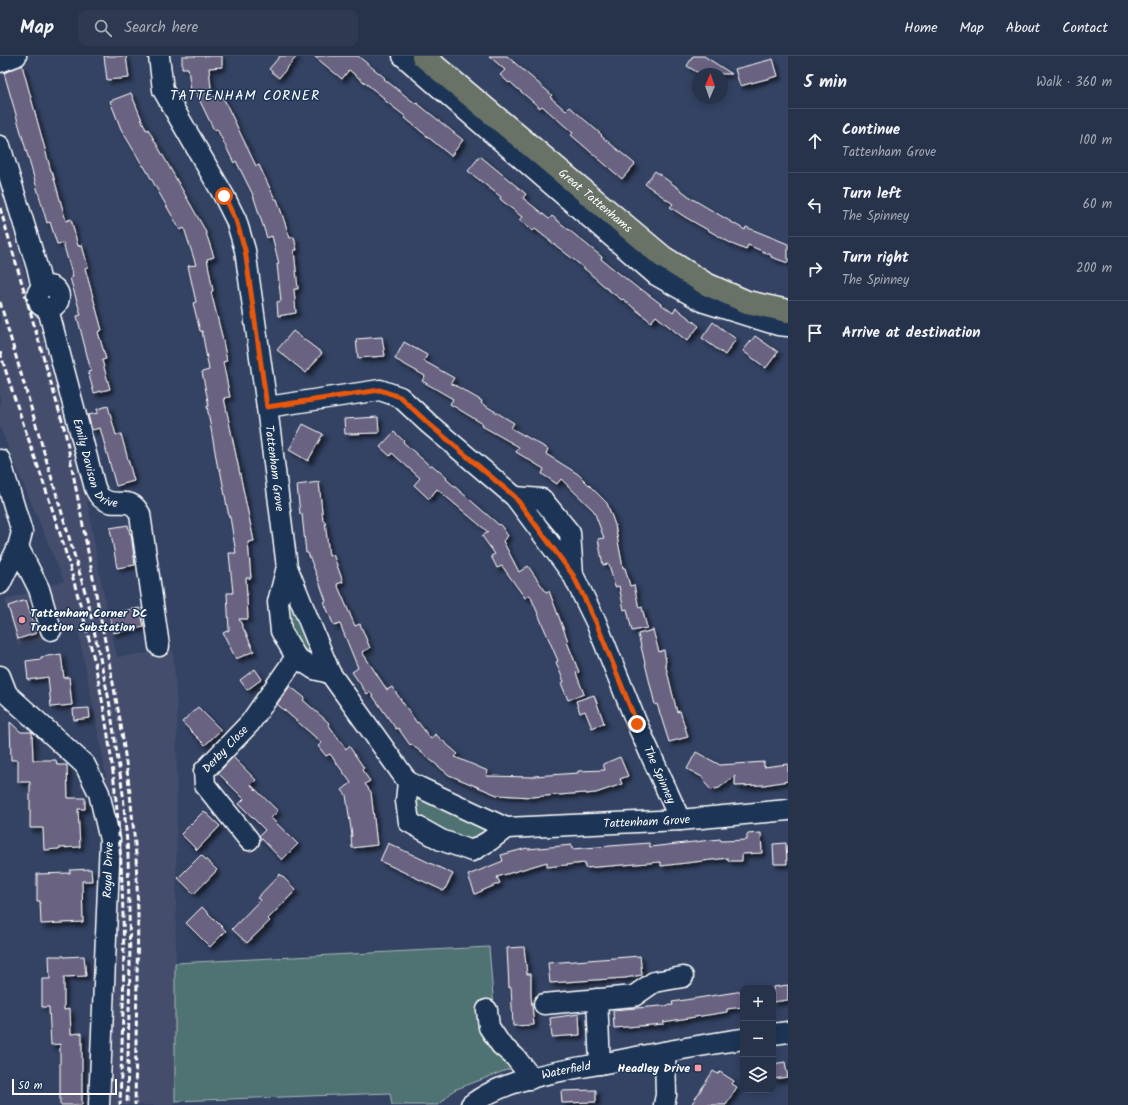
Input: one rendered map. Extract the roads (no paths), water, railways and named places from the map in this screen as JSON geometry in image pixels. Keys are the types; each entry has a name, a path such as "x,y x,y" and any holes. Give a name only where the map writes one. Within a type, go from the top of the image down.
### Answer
{"main road":[{"name":"Great Tattenhams","path":"423,56 663,257 706,284 748,302 788,311"}],"street":[{"path":"0,62 16,56"},
{"name":"Tattenham Grove","path":"159,56 162,90 224,196 236,220 245,250 287,567 330,674 408,782 506,828 680,820 788,810"},
{"path":"403,56 656,275 704,302 778,325 788,326"},
{"name":"Emily Davison Drive","path":"0,146 38,270 42,288 49,286 53,287 56,289 59,296 58,303 52,308 48,309 55,330 95,488 102,499 113,503 127,502 136,506 140,514 159,646"},
{"name":"The Spinney","path":"267,407 380,390 400,397 429,424 515,497 542,499 570,533 573,575 596,622 637,724 680,820"},
{"path":"0,460 22,532 18,547 0,584"},
{"path":"18,547 39,589 51,630"},
{"name":"Tattenham Grove","path":"287,567 278,602 281,630 296,658"},
{"path":"296,658 314,669 330,674"},
{"name":"Derby Close","path":"249,840 205,786 204,771 250,723 296,658"},
{"name":"Royal Drive","path":"0,676 6,694 85,765 99,793 110,840 99,1105"},
{"path":"408,782 406,801 409,822 442,840 472,851 489,841 506,828"},
{"path":"544,1004 634,996 654,982 683,977"},
{"path":"597,999 600,1064"},
{"path":"487,1010 489,1027 501,1045 515,1057 526,1071 530,1079"},
{"path":"776,1034 788,1032"},
{"path":"664,1105 666,1095 665,1052 740,1039"},
{"name":"Waterfield","path":"471,1105 505,1085 600,1064 665,1052"}],"railway":[{"path":"0,208 65,431 121,725 136,855 138,915 135,1105"},
{"path":"0,302 88,602 109,700 123,794 128,855 130,964 127,1105"},
{"path":"0,352 71,571 100,687 118,817 122,883 124,940 120,1105"}],"place":[{"name":"Tattenham Corner DC Traction Substation","path":"22,620"},
{"name":"Headley Drive","path":"698,1068"}],"district":[{"name":"TATTENHAM CORNER","path":"245,95"}]}
